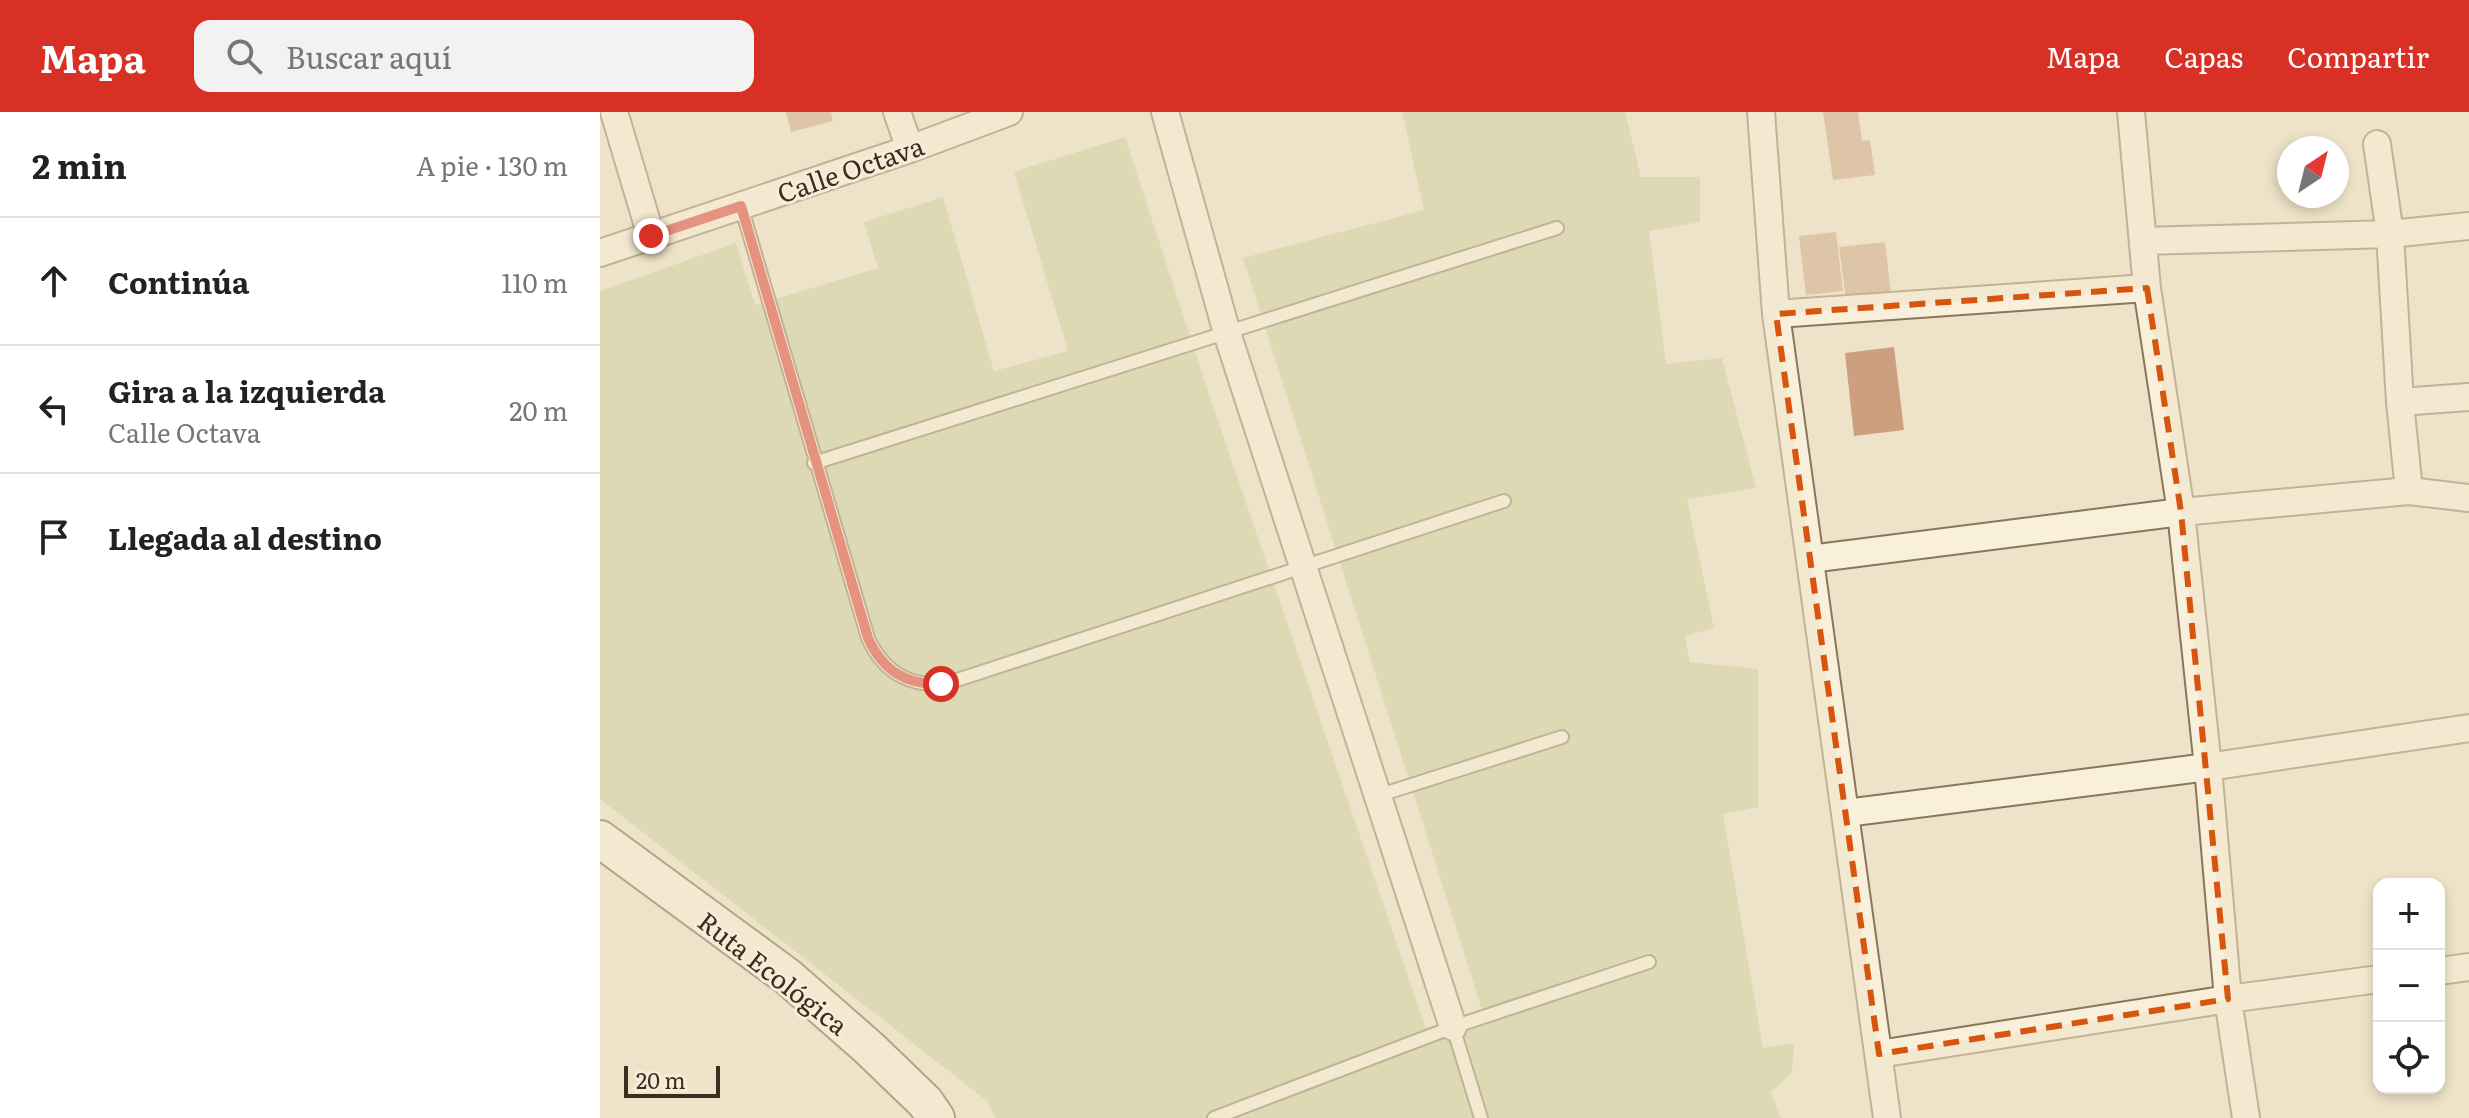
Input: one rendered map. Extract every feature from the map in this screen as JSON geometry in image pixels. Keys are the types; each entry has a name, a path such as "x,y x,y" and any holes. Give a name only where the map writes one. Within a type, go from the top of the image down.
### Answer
{"main road":[{"name":"Ruta Ecológica","path":"600,839 788,977 869,1048 925,1102 936,1118"}],"street":[{"path":"614,112 651,236"},
{"path":"897,112 910,149"},
{"name":"Calle Octava","path":"600,253 910,149 1009,112"},
{"path":"1165,112 1227,333 1453,1027"},
{"path":"1761,112 1776,314 1887,1118"},
{"path":"2131,112 2147,288 2181,512 2228,999 2246,1118"},
{"path":"2377,144 2390,234 2400,402 2409,491"},
{"path":"2143,241 2390,234 2469,226"},
{"path":"1776,314 2147,288"},
{"path":"2400,402 2469,397"},
{"path":"1810,559 2181,512 2409,491 2469,498"},
{"path":"1846,813 2208,767 2469,728"},
{"path":"2445,970 2469,967"},
{"path":"1879,1054 2228,999 2373,980"}],"lane":[{"path":"741,206 814,463 874,651 891,671 915,683 954,681 1504,501"},
{"path":"814,463 1557,228"},
{"path":"1377,796 1562,737"},
{"path":"1214,1118 1453,1027 1649,962"},
{"path":"1453,1027 1481,1118"}],"highlighted area":[{"path":"2147,288 2181,512 2228,999 1879,1054 1776,314"}],"green space":[{"path":"1402,112 1625,112 1641,177 1700,177 1700,222 1649,231 1666,364 1722,358 1756,488 1687,499 1714,628 1685,636 1690,662 1758,669 1758,807 1723,814 1763,1048 1794,1043 1792,1072 1771,1092 1781,1118 996,1118 987,1101 600,799 600,291 736,243 755,305 878,268 864,222 943,197 994,371 1068,351 1014,172 1125,137 1210,397 1428,1035 1485,1019 1243,258 1424,210"}],"building":[{"path":"786,112 831,112 833,121 791,132"},
{"path":"1823,112 1858,112 1862,141 1870,140 1875,175 1833,180"},
{"path":"1836,232 1843,291 1806,295 1799,236"},
{"path":"1885,242 1891,294 1846,299 1839,247"},
{"path":"1894,347 1904,430 1854,436 1845,353"}],"route":[{"path":"651,236 741,206 814,463 868,638 881,662 891,671 915,683 941,684"}]}
